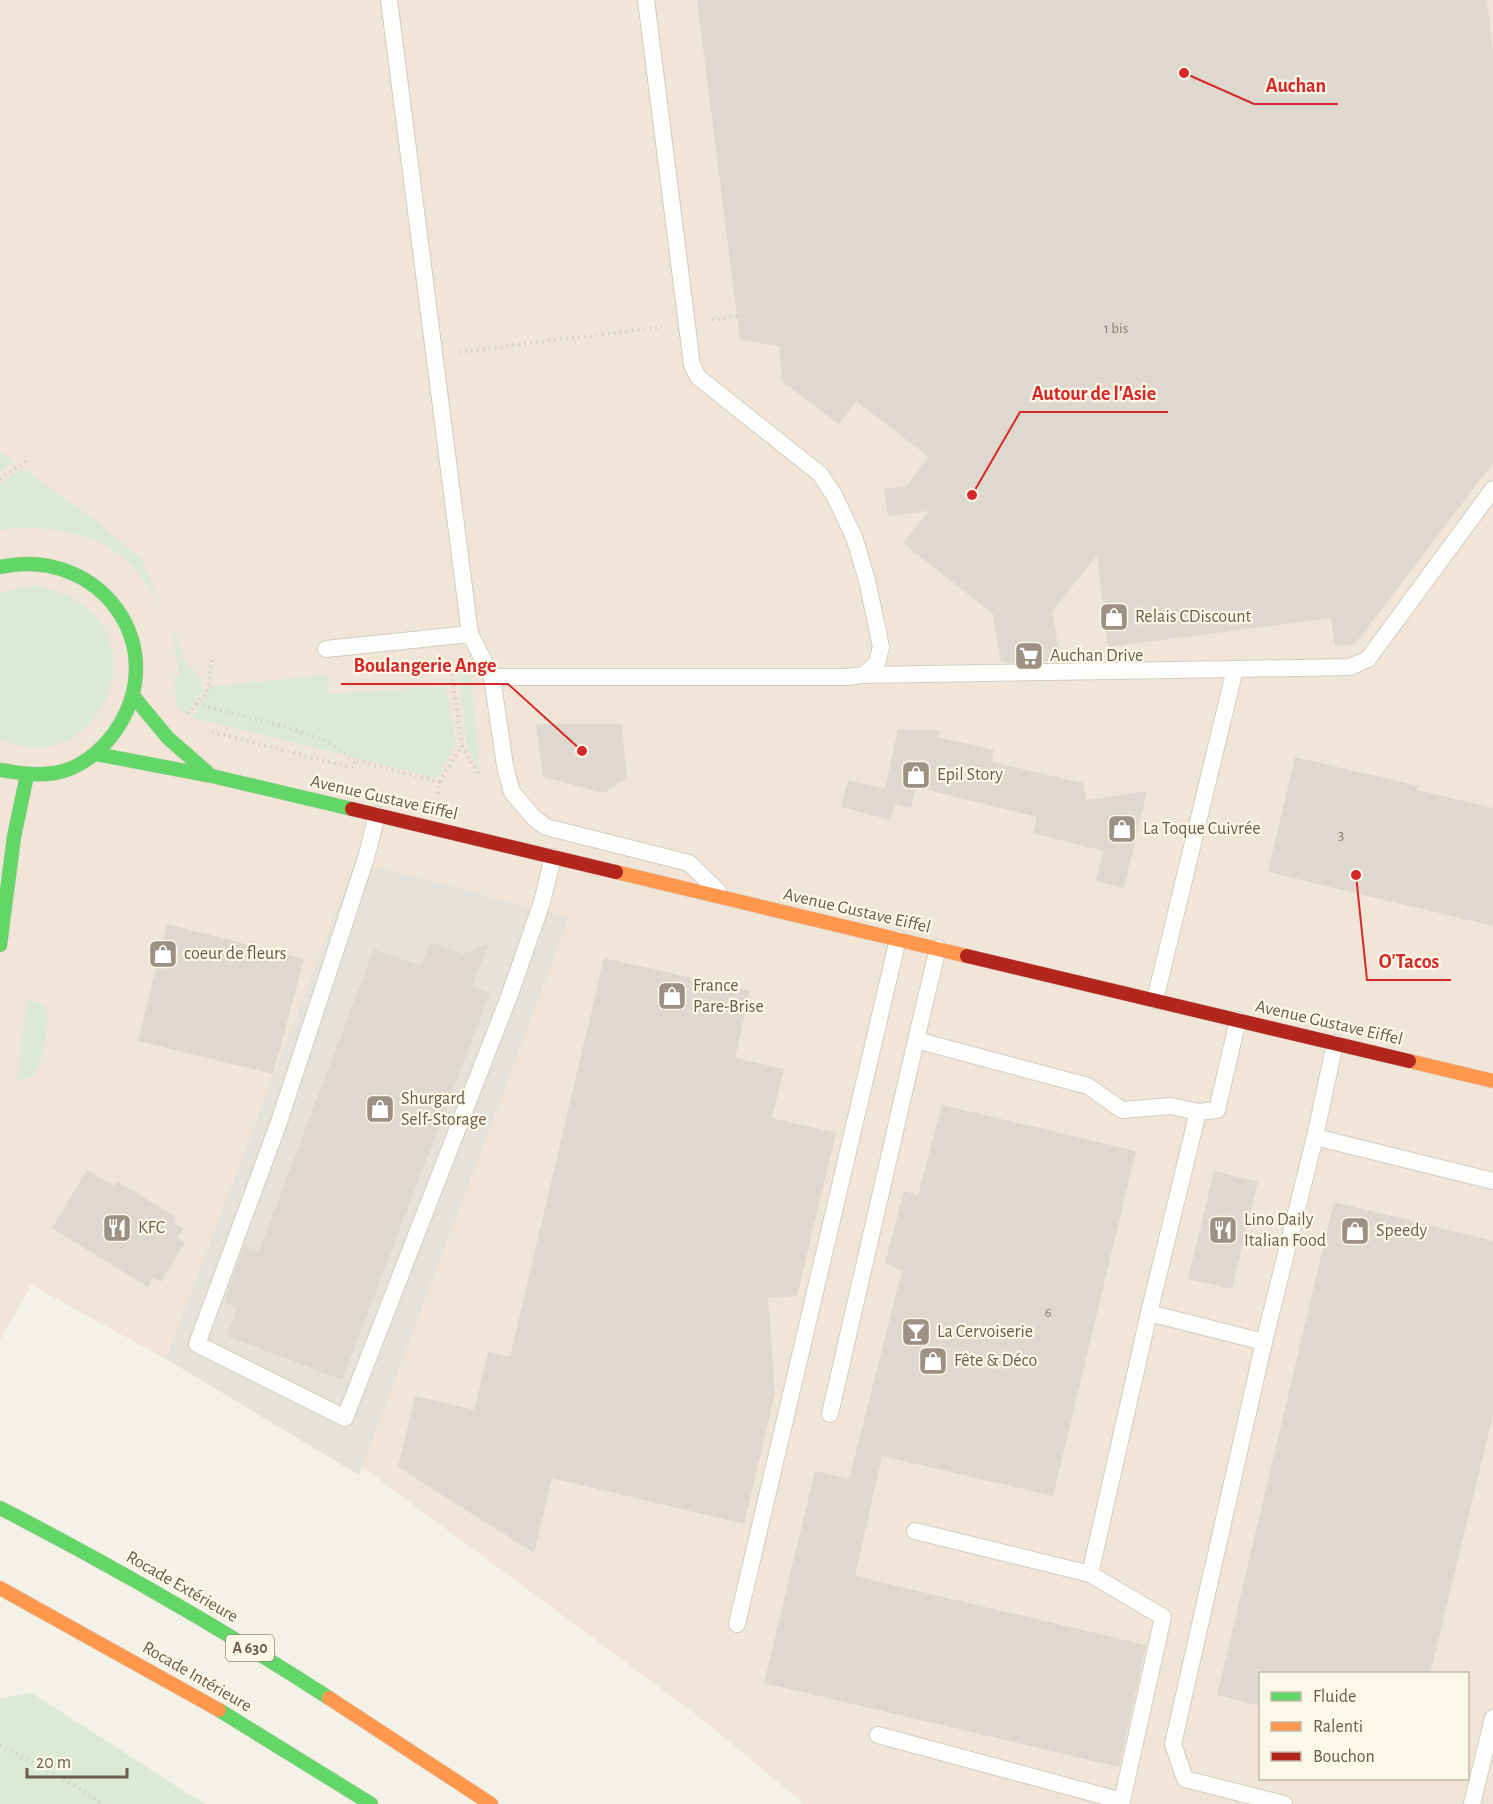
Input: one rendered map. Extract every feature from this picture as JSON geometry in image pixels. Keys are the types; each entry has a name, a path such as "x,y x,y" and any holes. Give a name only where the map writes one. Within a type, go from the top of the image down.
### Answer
{"main road":[{"path":"0,770 27,776 63,771 96,754 121,727 134,697 138,665 132,633 117,605 94,583 66,568 34,562 1,566"},
{"name":"Avenue Gustave Eiffel","path":"134,697 153,724 172,745 212,776"},
{"name":"Avenue Gustave Eiffel","path":"96,754 212,776 1493,1081"},
{"path":"0,945 14,837 27,776"},
{"name":"Rocade Extérieure","path":"0,1508 52,1534 219,1628 397,1741 491,1804"},
{"name":"Rocade Intérieure","path":"0,1588 144,1666 315,1767 371,1804"}],"lane":[{"path":"389,0 470,634 492,677 505,766 512,792 534,818 546,827 689,862 725,898"},
{"path":"646,0 692,365 698,377 820,474 834,495 854,537 860,556 881,647 877,663 864,675"},
{"path":"492,677 847,677 1350,667 1368,659 1493,489"},
{"path":"326,649 470,634"},
{"path":"1155,1000 1234,669"},
{"path":"377,815 366,858 279,1122 197,1344 345,1418 510,994 542,902 553,857"},
{"path":"737,1624 898,939"},
{"path":"830,1414 938,948"},
{"path":"916,1040 1088,1086 1122,1110 1172,1106 1198,1112 1217,1110 1238,1020"},
{"path":"1284,1804 1185,1779 1173,1744 1264,1342 1315,1137 1335,1043"},
{"path":"1090,1574 1149,1312 1198,1112"},
{"path":"1315,1137 1493,1181"},
{"path":"1149,1312 1264,1342"},
{"path":"878,1735 1122,1801 1163,1617 1090,1574 915,1531"},
{"path":"1472,1804 1490,1742 1493,1719"}],"path":[{"path":"434,355 736,316"},
{"path":"0,479 29,459"},
{"path":"446,637 462,746 440,782 436,799 446,802"},
{"path":"182,722 207,692 212,660"},
{"path":"197,704 293,729 328,742 355,760 440,782"},
{"path":"209,731 352,768 355,760"},
{"path":"0,1745 102,1804"}],"shaded area":[{"path":"0,0 1493,0 1493,1804 804,1804 698,1716 361,1466 31,1285 0,1340"},
{"path":"355,862 569,917 359,1475 166,1359"}],"green space":[{"path":"0,451 13,461 0,472"},
{"path":"24,469 95,520 141,558 161,605 126,560 94,540 63,531 46,529 0,530 0,483"},
{"path":"36,586 79,602 104,627 113,658 109,690 94,719 69,739 37,748 0,739 0,594 13,589"},
{"path":"175,631 190,668 200,675 203,692 185,715 177,707 174,678 179,677 173,633"},
{"path":"457,660 469,662 480,772 467,746"},
{"path":"328,675 329,694 446,686 456,743 438,778 192,718 211,686"},
{"path":"27,1000 39,1002 47,1009 46,1034 36,1071 32,1077 17,1080"},
{"path":"32,1693 205,1804 0,1804 0,1698"}],"building":[{"path":"697,0 1487,0 1493,51 1493,463 1355,644 1335,646 1331,618 1108,647 1097,555 1052,612 1061,661 1001,662 993,614 903,543 929,511 888,516 884,489 907,486 929,457 856,401 839,424 782,381 779,346 740,340"},
{"path":"536,724 622,724 627,778 604,793 543,777"},
{"path":"898,729 939,730 938,737 994,750 992,762 1083,783 1086,800 1147,791 1124,888 1096,881 1103,851 1033,833 1037,817 916,787 911,808 895,804 890,820 841,807 848,780 885,789"},
{"path":"1295,757 1418,786 1417,790 1493,808 1493,926 1268,872"},
{"path":"167,924 304,959 273,1074 138,1041"},
{"name":"Shurgard Self-Storage","path":"430,942 463,954 489,943 472,986 490,993 342,1380 227,1336 237,1308 224,1302 244,1246 259,1251 374,949 421,966"},
{"path":"604,958 750,991 735,1058 784,1069 772,1118 836,1133 797,1296 768,1298 775,1393 744,1524 552,1478 534,1553 398,1467 415,1396 474,1410 488,1352 510,1357"},
{"path":"942,1105 1136,1151 1053,1496 882,1456 855,1576 1146,1645 1119,1767 764,1683 815,1471 849,1479 902,1271 885,1263 904,1191 918,1195"},
{"name":"KFC","path":"87,1170 114,1186 117,1181 177,1218 174,1223 183,1229 177,1238 185,1242 161,1282 153,1277 148,1287 52,1228"},
{"name":"Lino Daily Italian Food","path":"1214,1171 1258,1182 1232,1289 1188,1279"},
{"path":"1334,1202 1493,1241 1493,1415 1430,1672 1259,1672 1259,1706 1217,1695"}],"traffic: fast":[{"path":"0,567 36,564 69,572 96,587 117,610 131,637 136,668 131,701 114,733 88,759 72,768 48,774 0,770"},
{"path":"134,697 168,738 208,773"},
{"path":"96,754 212,776 352,809"},
{"path":"0,945 14,837 27,775"},
{"path":"0,1508 167,1599 329,1698"},
{"path":"219,1710 371,1804"}],"traffic: slow":[{"path":"616,872 967,956"},
{"path":"1409,1061 1493,1081"},
{"path":"0,1588 219,1710"},
{"path":"329,1698 491,1804"}],"traffic: jam":[{"path":"352,809 616,872"},
{"path":"967,956 1409,1061"}],"place":[{"name":"Auchan","path":"1184,73"},
{"name":"Autour de l'Asie","path":"972,495"},
{"name":"Relais CDiscount","path":"1114,617"},
{"name":"Auchan Drive","path":"1029,656"},
{"name":"Boulangerie Ange","path":"582,751"},
{"name":"Epil Story","path":"916,775"},
{"name":"La Toque Cuivrée","path":"1122,829"},
{"name":"O'Tacos","path":"1356,875"},
{"name":"coeur de fleurs","path":"163,954"},
{"name":"France Pare-Brise","path":"672,996"},
{"name":"Shurgard Self-Storage","path":"380,1109"},
{"name":"KFC","path":"117,1228"},
{"name":"Lino Daily Italian Food","path":"1223,1230"},
{"name":"Speedy","path":"1355,1231"},
{"name":"La Cervoiserie","path":"916,1332"},
{"name":"Fête & Déco","path":"933,1361"}]}
